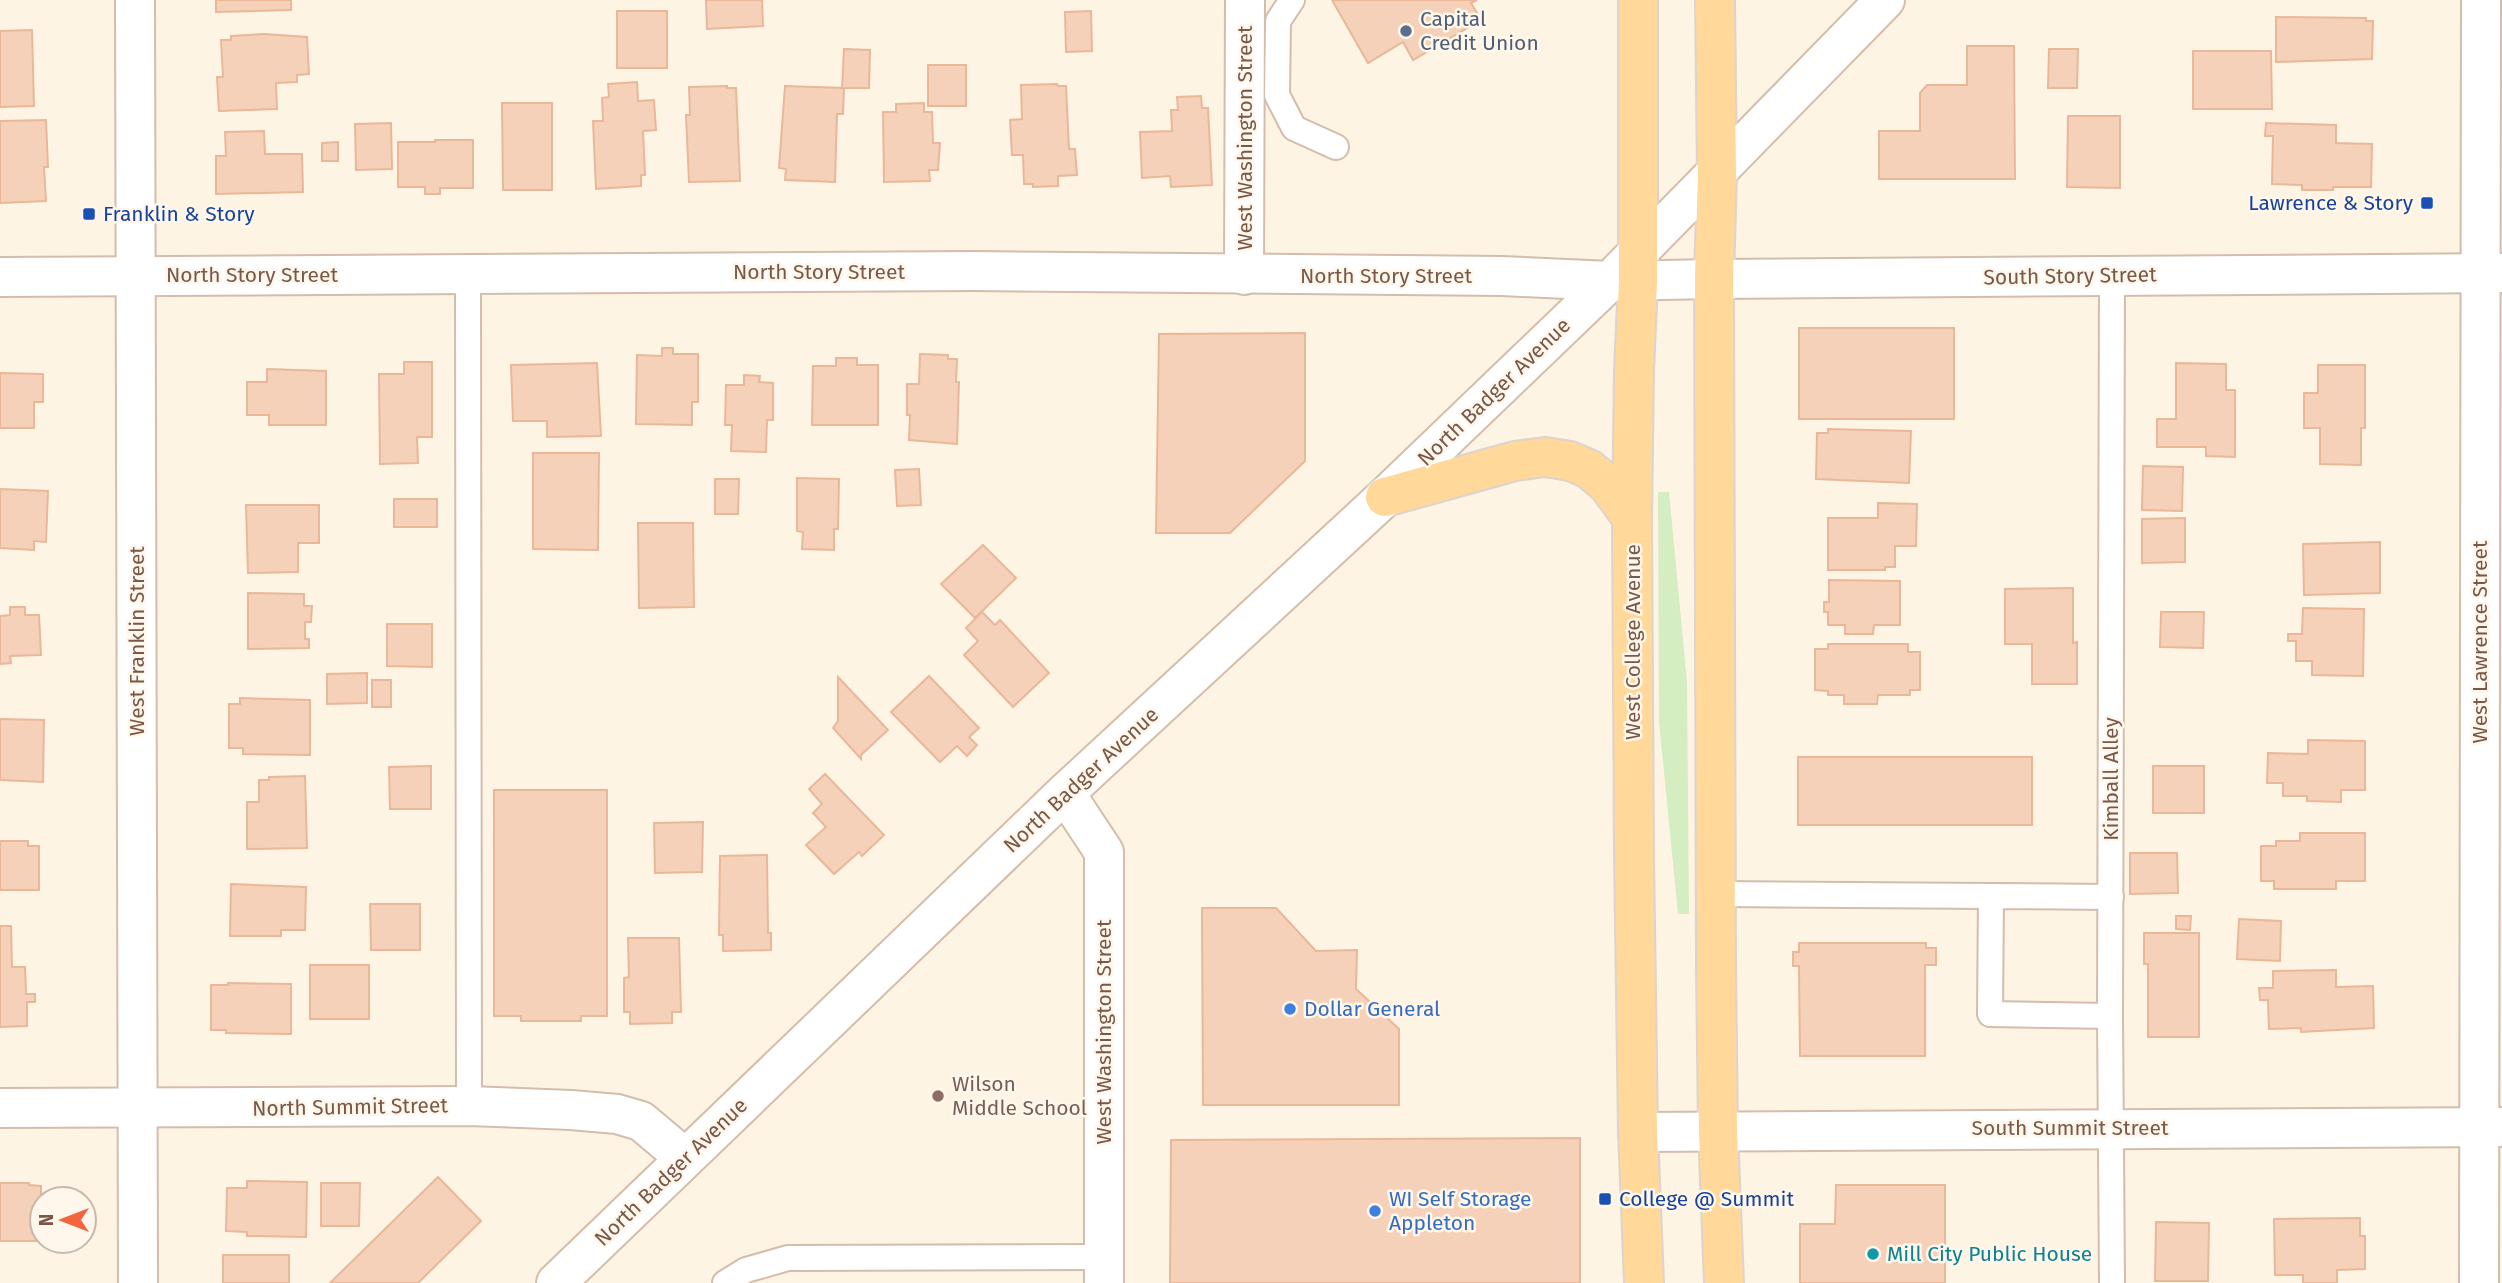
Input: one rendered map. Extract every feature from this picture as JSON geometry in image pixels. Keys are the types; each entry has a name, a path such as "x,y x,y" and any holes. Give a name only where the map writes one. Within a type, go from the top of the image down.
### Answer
{"main road":[{"name":"West College Avenue","path":"1638,0 1629,271 1633,371 1632,519 1639,1132 1644,1283"},
{"path":"1714,0 1717,174 1714,279 1716,894 1718,1131 1724,1283"},
{"path":"1385,497 1515,461 1545,457 1570,461 1589,469 1608,485 1632,519"}],"street":[{"name":"West Franklin Street","path":"135,0 138,1283"},
{"name":"West Washington Street","path":"1244,275 1245,0"},
{"name":"North Badger Avenue","path":"556,1283 1065,793 1629,271 1717,174 1885,0"},
{"name":"West Lawrence Street","path":"2479,1283 2491,1127 2491,274 2481,0"},
{"name":"North Story Street","path":"0,277 974,271 1502,276 1629,271"},
{"name":"South Story Street","path":"1629,271 1714,279 2491,274"},
{"name":"West Washington Street","path":"1065,793 1104,852 1104,1270"},
{"name":"North Summit Street","path":"0,1108 469,1106 571,1110 617,1114 640,1121 685,1158"},
{"name":"South Summit Street","path":"1639,1132 2491,1127"}],"lane":[{"path":"1292,0 1278,21 1277,96 1294,128 1336,147"},
{"path":"468,274 469,1106"},
{"name":"Kimball Alley","path":"2112,275 2112,1283"},
{"path":"1716,894 2111,897"},
{"path":"1991,896 1990,1014 2110,1016"},
{"path":"725,1283 746,1270 788,1258 1104,1270"}],"green space":[{"path":"1658,492 1669,492 1687,682 1689,914 1678,914 1659,721"}],"building":[{"path":"216,0 291,0 291,10 216,12"},
{"path":"706,0 762,0 763,26 707,29"},
{"name":"Capital Credit Union","path":"1332,0 1477,0 1471,3 1481,20 1413,60 1403,42 1368,63"},
{"path":"617,11 667,11 667,68 617,68"},
{"path":"1091,11 1092,51 1066,52 1065,12"},
{"path":"2276,17 2366,18 2366,21 2373,21 2372,59 2276,62"},
{"path":"32,30 34,106 0,107 0,31"},
{"path":"264,34 307,37 309,74 297,75 297,82 276,83 277,109 219,111 217,77 223,77 221,40 231,40 231,36"},
{"path":"1967,46 2014,46 2015,179 1879,179 1879,131 1920,131 1920,93 1927,85 1967,85"},
{"path":"844,49 870,50 869,88 842,88"},
{"path":"2049,49 2078,49 2077,88 2048,88"},
{"path":"2193,51 2271,51 2272,109 2193,109"},
{"path":"928,65 966,65 966,106 928,106"},
{"path":"637,82 638,101 654,100 656,130 643,131 645,175 641,175 641,186 596,189 593,121 603,121 602,98 609,97 608,84"},
{"path":"1021,85 1066,86 1069,149 1075,149 1077,175 1058,176 1058,186 1033,187 1033,184 1024,184 1023,155 1012,155 1010,120 1022,119"},
{"path":"785,86 844,88 843,114 837,114 835,182 785,180 786,169 779,168"},
{"path":"689,87 736,88 740,181 689,182 686,115 690,115"},
{"path":"1201,96 1202,108 1208,108 1212,185 1171,187 1170,176 1142,178 1140,132 1172,131 1171,110 1178,110 1177,97"},
{"path":"502,103 552,103 552,190 503,190"},
{"path":"924,103 924,112 932,112 933,143 940,143 938,170 929,170 930,181 884,182 883,112 896,112 896,104"},
{"path":"2068,116 2120,116 2120,188 2067,187"},
{"path":"46,120 46,201 0,203 0,121"},
{"path":"391,123 392,169 356,170 355,124"},
{"path":"2266,123 2336,125 2336,143 2372,144 2371,187 2302,190 2302,185 2272,184 2273,136 2265,136"},
{"path":"264,131 265,154 302,154 303,192 216,194 216,156 226,156 225,132"},
{"path":"473,140 473,188 440,188 440,194 425,194 425,187 398,187 398,142"},
{"path":"338,142 338,161 322,161 322,143"},
{"path":"1799,328 1954,328 1954,419 1799,419"},
{"path":"1305,333 1305,461 1230,533 1156,533 1159,334"},
{"path":"662,348 673,348 673,354 698,354 698,402 692,402 692,425 636,424 637,355 662,356"},
{"path":"920,354 948,355 948,359 957,359 957,444 909,440 907,384 919,384"},
{"path":"836,358 857,358 857,365 878,365 878,425 812,425 813,366 836,366"},
{"path":"404,362 432,362 432,437 417,437 418,463 380,464 379,374 404,374"},
{"path":"597,363 601,436 547,437 547,421 513,421 511,365"},
{"path":"2176,363 2226,364 2226,390 2235,390 2235,457 2206,456 2206,447 2157,447 2157,419 2176,419"},
{"path":"2318,365 2365,365 2365,428 2361,428 2361,465 2320,464 2320,428 2304,428 2304,393 2318,393"},
{"path":"267,369 326,371 326,425 269,425 269,415 247,415 247,382 267,382"},
{"path":"0,373 43,374 43,402 34,402 34,428 0,428"},
{"path":"744,375 760,376 759,382 773,383 773,420 767,420 766,452 731,451 732,425 725,425 726,385 744,385"},
{"path":"1828,429 1911,431 1909,483 1816,479 1817,433 1828,433"},
{"path":"533,453 599,453 598,550 533,549"},
{"path":"2143,466 2183,467 2182,511 2142,510"},
{"path":"919,469 921,505 897,506 895,470"},
{"path":"797,478 839,479 838,529 834,529 834,550 802,549 803,532 797,531"},
{"path":"715,479 739,479 738,514 715,514"},
{"path":"0,489 48,491 46,542 34,541 34,550 0,548"},
{"path":"394,499 437,499 437,527 394,527"},
{"path":"1878,503 1917,504 1916,546 1895,546 1895,567 1885,567 1885,570 1828,570 1828,518 1878,518"},
{"path":"246,505 319,505 319,543 298,543 298,572 248,573"},
{"path":"2185,518 2185,562 2142,563 2142,519"},
{"path":"638,523 693,523 694,607 639,608"},
{"path":"2380,542 2380,593 2304,595 2303,544"},
{"path":"983,545 1016,578 975,618 941,584"},
{"path":"1829,580 1900,581 1900,625 1874,625 1873,634 1845,634 1845,625 1828,625 1828,612 1824,612 1824,602 1829,602"},
{"path":"2073,588 2073,643 2077,642 2077,684 2032,684 2032,644 2005,644 2005,589"},
{"path":"248,593 304,594 304,606 312,606 311,622 305,622 305,639 309,639 309,648 248,649"},
{"path":"10,607 25,607 25,615 39,615 41,655 10,656 11,663 0,664 0,616 10,615"},
{"path":"2303,608 2364,609 2363,676 2312,675 2312,661 2296,661 2296,641 2288,641 2288,634 2302,634"},
{"path":"982,612 995,625 1000,620 1049,673 1013,707 964,655 978,641 966,628"},
{"path":"2161,612 2204,612 2203,648 2160,647"},
{"path":"387,624 432,624 432,667 387,666"},
{"path":"1828,644 1908,644 1908,652 1920,652 1920,690 1910,690 1910,695 1878,695 1877,704 1844,704 1844,695 1828,695 1828,691 1815,690 1815,649 1828,649"},
{"path":"367,673 367,703 327,704 327,674"},
{"path":"929,676 979,728 969,737 977,745 967,756 957,746 940,762 891,712"},
{"path":"838,677 888,730 861,755 861,759 833,728 838,721"},
{"path":"372,680 391,680 391,707 372,707"},
{"path":"240,698 310,700 310,755 243,754 243,748 229,748 229,704 240,704"},
{"path":"0,719 44,720 43,782 0,780"},
{"path":"2308,740 2365,741 2365,790 2341,790 2341,802 2307,801 2307,796 2283,796 2283,783 2267,783 2268,753 2308,754"},
{"path":"1798,757 2032,757 2032,825 1798,825"},
{"path":"431,766 431,809 390,809 389,767"},
{"path":"2153,766 2204,766 2204,813 2153,813"},
{"path":"825,774 884,835 862,856 859,852 834,874 806,845 826,827 813,813 822,804 809,789"},
{"path":"305,776 307,848 247,849 247,802 259,802 259,780 269,780 269,777"},
{"path":"494,790 607,790 607,1016 581,1016 581,1021 521,1021 521,1016 494,1016"},
{"path":"703,822 702,872 655,873 654,823"},
{"path":"2300,833 2365,833 2365,881 2336,881 2336,889 2274,889 2274,881 2261,881 2261,846 2276,846 2276,841 2300,841"},
{"path":"0,841 28,841 28,846 39,846 39,890 0,890"},
{"path":"2130,853 2177,853 2178,893 2130,894"},
{"path":"767,855 768,933 771,933 771,950 723,951 723,935 719,935 720,856"},
{"path":"231,884 306,887 305,930 281,930 281,936 230,936"},
{"path":"370,904 420,904 420,950 371,950"},
{"name":"Dollar General","path":"1202,908 1276,908 1316,951 1357,950 1356,989 1399,1029 1399,1105 1203,1105"},
{"path":"2176,916 2191,916 2190,930 2176,929"},
{"path":"2239,919 2281,921 2280,961 2237,959"},
{"path":"0,926 11,926 12,967 25,967 26,994 35,994 35,1002 27,1002 27,1026 0,1027"},
{"path":"2144,933 2199,933 2199,1037 2148,1037 2148,964 2144,964"},
{"path":"628,938 679,938 681,1012 672,1012 672,1023 630,1024 630,1012 624,1012 624,978 629,977"},
{"path":"1799,943 1926,943 1926,948 1936,948 1936,965 1925,965 1925,1056 1800,1056 1799,966 1793,966 1793,952 1799,952"},
{"path":"310,965 369,965 369,1019 310,1019"},
{"path":"2336,970 2336,987 2373,986 2374,1028 2301,1032 2301,1028 2269,1029 2268,1000 2260,1000 2259,988 2273,988 2273,971"},
{"path":"291,984 291,1034 226,1033 226,1030 211,1030 211,985"},
{"name":"WI Self Storage Appleton","path":"1580,1138 1580,1283 1170,1283 1171,1140"},
{"path":"438,1177 481,1221 418,1283 330,1283"},
{"path":"247,1181 307,1182 306,1237 247,1236 247,1232 226,1231 227,1188 247,1188"},
{"path":"0,1183 29,1183 28,1241 0,1241"},
{"path":"321,1183 360,1183 359,1226 321,1226"},
{"name":"Mill City Public House","path":"1836,1185 1945,1185 1945,1283 1800,1283 1800,1224 1835,1224"},
{"path":"2360,1218 2360,1236 2365,1236 2365,1269 2337,1270 2337,1283 2303,1283 2303,1275 2275,1275 2274,1219"},
{"path":"2156,1222 2209,1223 2208,1281 2155,1281"},
{"path":"223,1255 289,1255 289,1283 223,1283"}],"place":[{"name":"Capital Credit Union","path":"1406,31"},
{"name":"Lawrence & Story","path":"2427,203"},
{"name":"Franklin & Story","path":"89,214"},
{"name":"Dollar General","path":"1290,1009"},
{"name":"Wilson Middle School","path":"938,1096"},
{"name":"College @ Summit","path":"1605,1199"},
{"name":"WI Self Storage Appleton","path":"1375,1211"},
{"name":"Mill City Public House","path":"1873,1254"}]}
